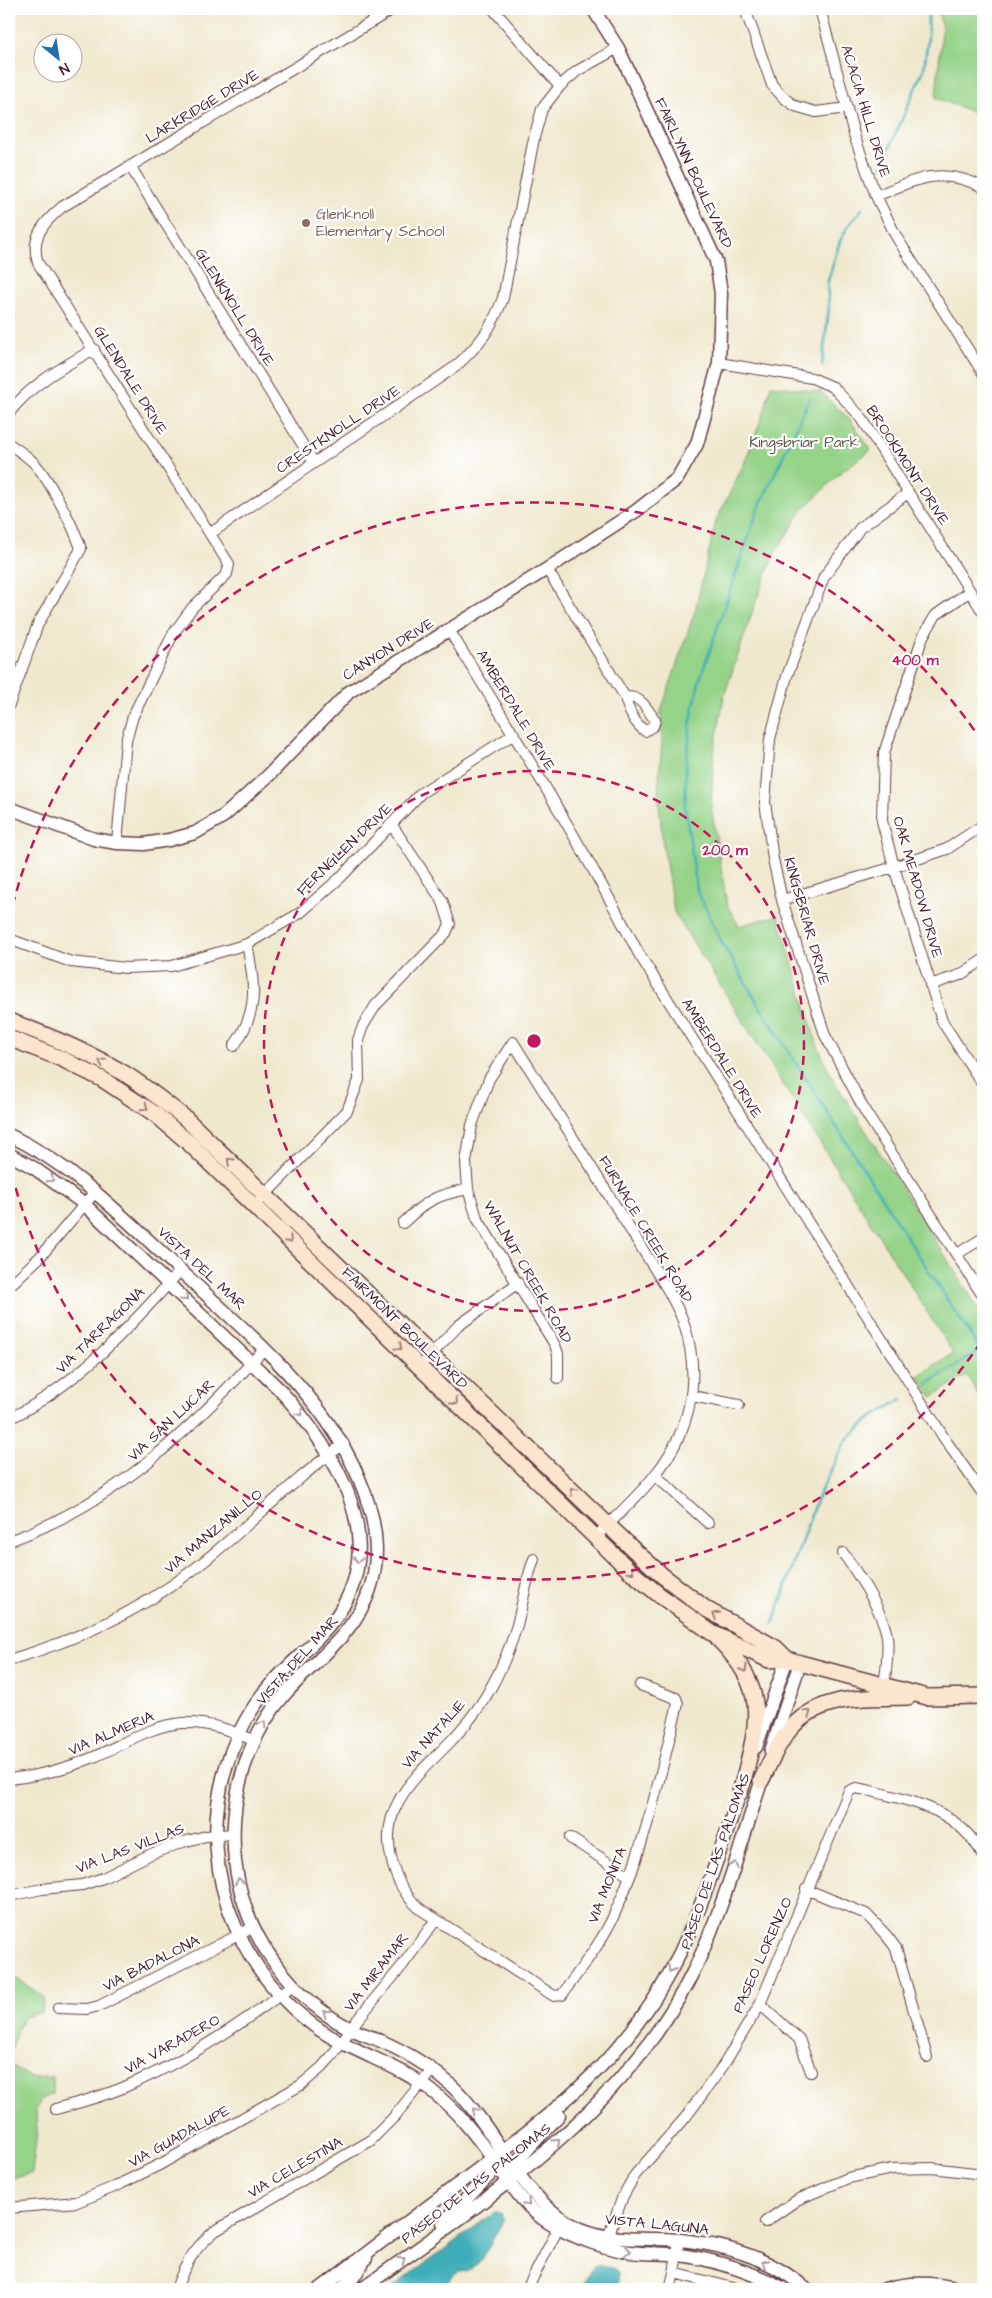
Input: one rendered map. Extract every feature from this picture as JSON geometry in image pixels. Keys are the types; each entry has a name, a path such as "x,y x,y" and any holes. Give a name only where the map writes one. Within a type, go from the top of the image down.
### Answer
{"main road":[{"name":"FAIRMONT BOULEVARD","path":"9,1021 83,1052 122,1072 153,1092 185,1118 608,1524 683,1592 728,1623 776,1648 794,1661"},
{"name":"FAIRMONT BOULEVARD","path":"9,1038 62,1059 102,1079 133,1099 189,1143 595,1538 658,1594 712,1633 769,1660 794,1661 927,1697 983,1696"},
{"path":"712,1633 743,1667 752,1686 754,1696 756,1715 752,1745 740,1793"},
{"path":"761,1781 786,1734 814,1709 829,1702 854,1699 927,1697"}],"street":[{"name":"LARKRIDGE DRIVE","path":"36,240 50,218 62,206 393,9"},
{"path":"493,9 560,86"},
{"name":"FAIRLYNN BOULEVARD","path":"593,9 618,48 716,261 721,293 718,363"},
{"path":"745,9 772,86 784,98 795,106 816,112 847,108"},
{"name":"ACACIA HILL DRIVE","path":"820,9 855,138 876,196 898,238 983,373"},
{"name":"CRESTKNOLL DRIVE","path":"211,534 455,367 478,346 494,322 503,298 534,138 542,109 560,86 577,70 618,48"},
{"name":"GLENKNOLL DRIVE","path":"130,166 314,464"},
{"path":"876,196 917,179 947,175 968,180 983,187"},
{"name":"GLENDALE DRIVE","path":"36,240 34,251 38,263 211,534"},
{"path":"9,413 19,399 32,388 94,349"},
{"name":"BROOKMONT DRIVE","path":"718,363 812,378 833,386 861,416 983,612"},
{"name":"CANYON DRIVE","path":"9,808 70,832 117,843 144,844 169,840 195,833 224,816 269,775 349,692 547,569 636,510 678,479 696,444 718,363"},
{"path":"9,444 20,450 36,464 66,516 81,549 38,624 11,691 9,705"},
{"name":"KINGSBRIAR DRIVE","path":"908,493 860,528 824,577 787,676 770,739 765,802 772,859 782,900 825,1035 866,1113 983,1296"},
{"path":"117,843 126,741 133,716 173,634 192,608 227,574 229,564 211,534"},
{"path":"547,569 625,697"},
{"name":"OAK MEADOW DRIVE","path":"970,591 936,614 923,636 884,753 882,821 894,868 942,1021 983,1085"},
{"name":"AMBERDALE DRIVE","path":"449,630 514,734 644,962 946,1440 983,1494"},
{"name":"FERNGLEN DRIVE","path":"9,939 71,962 126,968 172,966 247,944 300,913 340,878 421,794 514,734"},
{"path":"254,1206 347,1110 360,1080 358,1040 363,1026 376,1006 446,934 450,924 443,902 392,825"},
{"path":"782,900 894,868 947,849 983,825"},
{"path":"234,1046 244,1033 254,1004 254,976 247,944"},
{"path":"930,985 960,975 983,960"},
{"name":"WALNUT CREEK ROAD","path":"513,1042 489,1079 472,1125 466,1162 468,1189 477,1218 555,1345 559,1364 558,1378"},
{"name":"FURNACE CREEK ROAD","path":"513,1042 672,1297 683,1320 690,1350 692,1396 686,1420 673,1449 655,1475 595,1538"},
{"name":"VISTA DEL MAR","path":"9,1134 53,1159 95,1192 264,1349 312,1398 344,1444 365,1491 372,1516 376,1540 370,1588 352,1623 335,1644 285,1694 253,1740 238,1793 233,1834 239,1883 254,1927 274,1961 293,1985 327,2014 352,2030 402,2051 432,2070 472,2107 506,2165"},
{"name":"VISTA DEL MAR","path":"9,1154 34,1168 84,1204 252,1363 301,1413 330,1454 347,1492 359,1537 359,1559 352,1585 337,1616 265,1691 238,1734 222,1781 216,1835 218,1867 222,1888 238,1936 262,1974 280,1995 313,2025 342,2043 398,2069 421,2083"},
{"path":"403,1223 430,1199 444,1193 468,1189"},
{"path":"9,1286 40,1256 95,1192"},
{"path":"957,1254 983,1238"},
{"name":"VIA TARRAGONA","path":"9,1419 46,1398 78,1375 180,1271"},
{"path":"420,1368 458,1326 518,1283"},
{"name":"VIA SAN LUCAR","path":"9,1541 52,1523 78,1509 110,1491 137,1472 169,1446 264,1349"},
{"path":"692,1396 739,1405"},
{"name":"VIA MANZANILLO","path":"9,1660 43,1650 108,1623 174,1585 209,1557 286,1488 344,1444"},
{"path":"655,1475 708,1523"},
{"path":"843,1553 859,1577 880,1616 886,1634 888,1652 884,1686"},
{"name":"VIA NATALIE","path":"435,1921 406,1894 398,1880 389,1851 389,1832 394,1811 402,1794 414,1777 452,1740 488,1692 512,1642 527,1577 534,1558"},
{"name":"PASEO DE LAS PALOMAS","path":"373,2247 506,2165 559,2140 604,2098 637,2058 680,1994 696,1966 718,1911 761,1781 794,1661"},
{"name":"PASEO DE LAS PALOMAS","path":"362,2289 439,2232 610,2057 632,2029 669,1973 698,1913 740,1793 794,1661"},
{"name":"VIA MONITA","path":"435,1921 554,1996 562,1995 604,1934 614,1915 652,1806 678,1704 676,1698 640,1684"},
{"name":"VIA ALMERIA","path":"9,1779 50,1773 72,1766 144,1733 181,1723 212,1725 253,1740"},
{"name":"PASEO LORENZO","path":"607,2242 623,2196 635,2175 685,2118 723,2066 760,2004 806,1889 849,1791 856,1788 867,1790 934,1808 967,1831 983,1855"},
{"name":"VIA LAS VILLAS","path":"9,1896 92,1882 167,1848 216,1835 233,1834"},
{"path":"570,1838 629,1876"},
{"path":"806,1889 866,1914 886,1934 896,1948 927,2057"},
{"name":"VIA MIRAMAR","path":"342,2043 358,2019 402,1966 435,1921"},
{"name":"VIA BADALONA","path":"58,2008 88,2009 99,2006 254,1927"},
{"name":"VIA VARADERO","path":"56,2109 127,2086 163,2069 234,2027 293,1985"},
{"path":"760,2004 799,2039 811,2072"},
{"name":"VIA GUADALUPE","path":"9,2208 76,2202 138,2176 300,2084 321,2068 342,2043"},
{"name":"VIA CELESTINA","path":"176,2289 185,2264 201,2242 215,2231 370,2141 394,2118 432,2070"},
{"path":"421,2083 457,2114 506,2165 454,2210 443,2223 439,2232"},
{"name":"PASEO DE LAS PALOMAS","path":"506,2165 556,2118 566,2102"},
{"name":"VISTA LAGUNA","path":"506,2165 561,2224 580,2229 607,2242 638,2253 678,2254 739,2268 785,2289"},
{"path":"765,2222 797,2200 848,2178 892,2169 932,2168 983,2174"},
{"path":"527,2289 561,2224"},
{"path":"670,2289 680,2240"},
{"name":"VISTA LAGUNA","path":"607,2242 680,2240 740,2252 785,2273 806,2289"},
{"path":"320,2289 373,2247"},
{"path":"341,2289 353,2278 373,2247"},
{"path":"674,2273 736,2289"},
{"path":"885,2289 906,2283 944,2285 958,2289"}],"green space":[{"path":"938,9 983,9 983,116 936,98 942,29"},
{"name":"Kingsbriar Park","path":"771,385 821,392 850,420 871,450 841,472 801,512 774,555 756,601 724,696 714,752 711,805 727,905 739,926 778,915 818,1047 833,1079 983,1316 983,1404 967,1375 932,1397 918,1376 953,1353 674,912 663,846 658,793 662,742 661,711 695,611 716,521 744,464 764,412"},
{"path":"9,1973 45,1998 41,2013 31,2015 22,2020 12,2049 10,2064 31,2078 53,2077 52,2094 42,2098 36,2109 37,2132 32,2173 9,2180"}],"water":[{"path":"495,2212 501,2215 503,2221 482,2260 466,2272 459,2271 449,2281 445,2289 390,2289"},
{"path":"596,2265 613,2268 618,2272 619,2289 581,2289 592,2267"}],"waterway":[{"path":"881,167 924,69 928,38 928,9"},
{"path":"822,366 829,307 827,284 840,241 848,226 862,209"},
{"path":"810,398 757,512 699,682 691,720 686,764 685,806 697,890 722,943 759,1005 983,1354"},
{"path":"927,1384 981,1350"},
{"path":"773,1624 815,1503 846,1440 871,1418 902,1399"}],"place":[{"name":"Glenknoll Elementary School","path":"306,223"}]}
